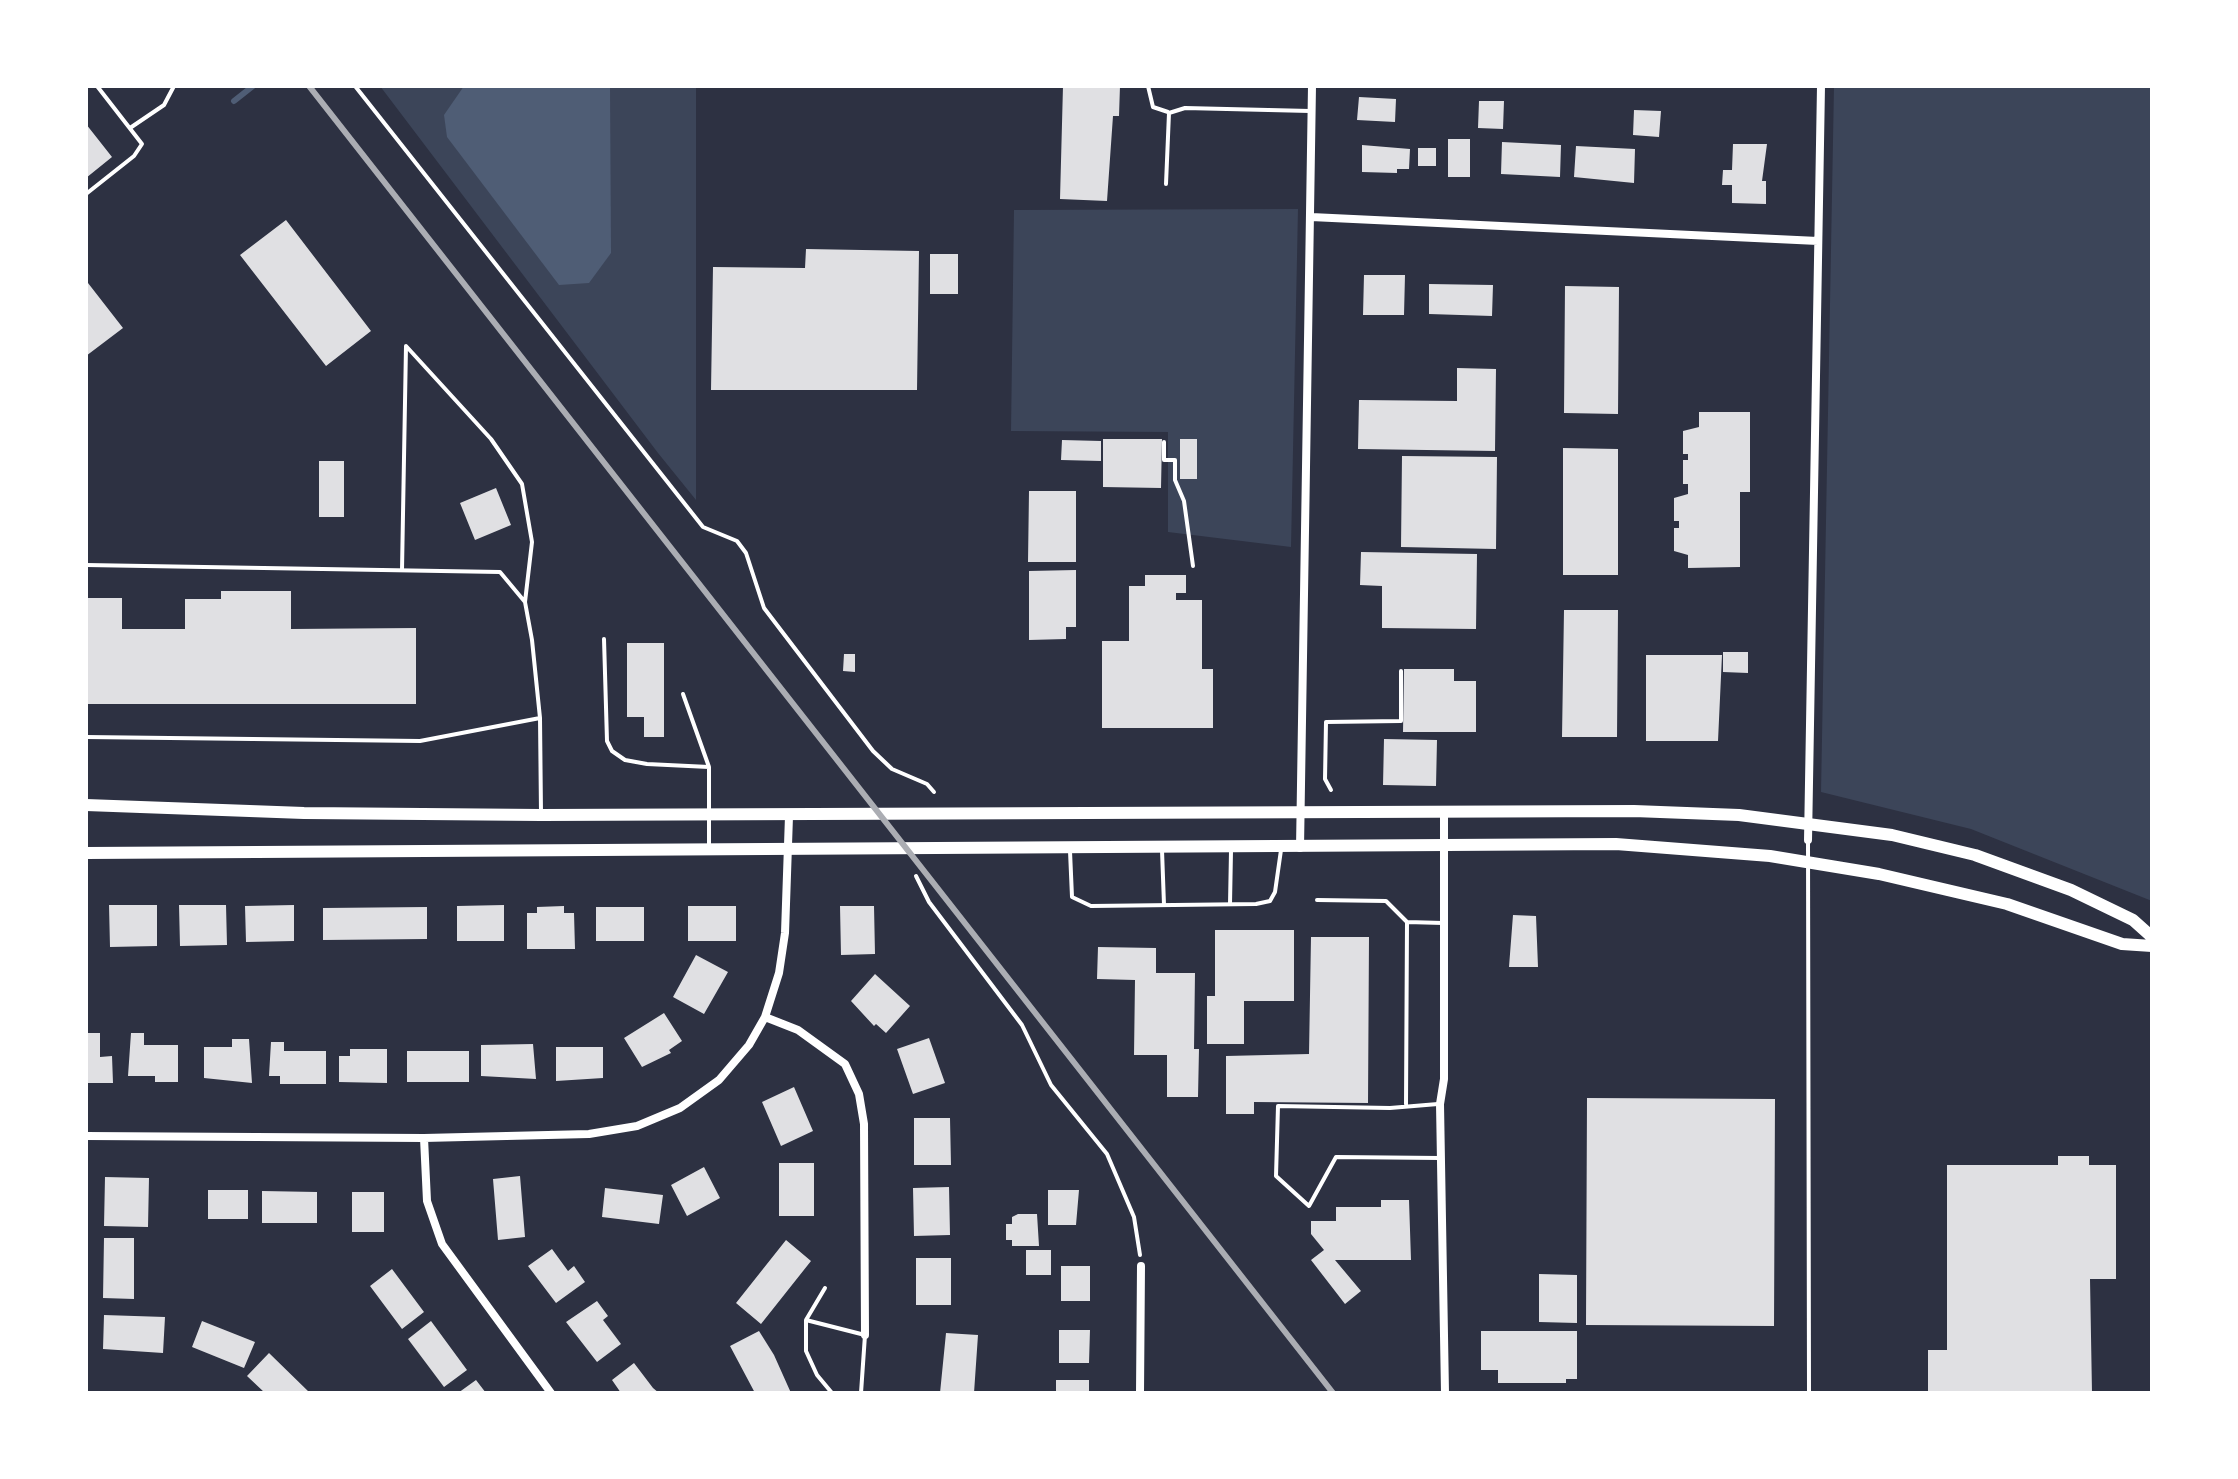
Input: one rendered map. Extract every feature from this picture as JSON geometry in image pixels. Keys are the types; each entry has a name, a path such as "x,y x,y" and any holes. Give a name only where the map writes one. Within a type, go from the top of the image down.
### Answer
{"main road":[{"path":"86,805 304,813 709,816 1699,812 1808,822 1892,835 1995,862 2071,890 2133,920 2152,937"},
{"path":"86,853 1616,844 1808,861 1926,883 2007,904 2122,944 2152,946"}],"street":[{"path":"1300,848 1312,86"},
{"path":"1808,840 1821,86"},
{"path":"1311,217 1818,241"},
{"path":"1444,814 1444,1079 1440,1104 1445,1393"},
{"path":"86,1136 424,1138 589,1134 637,1126 680,1108 719,1080 749,1045 765,1017 779,973 785,933 789,816"},
{"path":"765,1017 798,1030 845,1064 859,1094 864,1124 865,1335"},
{"path":"424,1138 427,1201 442,1244 551,1393"},
{"path":"1140,1393 1141,1266"}],"lane":[{"path":"86,194 134,156 142,144 97,86"},
{"path":"130,128 164,105 174,86"},
{"path":"1148,86 1153,107 1169,113 1185,108 1312,111"},
{"path":"1166,184 1169,113"},
{"path":"402,570 406,346 491,439 522,484 532,542 525,602 540,718 541,815"},
{"path":"86,565 500,572 525,602"},
{"path":"604,639 607,741 612,751 625,760 647,764 709,767"},
{"path":"683,694 709,767 709,850"},
{"path":"86,737 420,741 540,718"},
{"path":"1808,840 1809,1393"},
{"path":"1070,848 1072,897 1091,906 1270,901 1275,892 1281,848"},
{"path":"1161,848 1164,905"},
{"path":"1230,904 1231,848"},
{"path":"1317,900 1386,901 1407,922 1443,923"},
{"path":"1406,1104 1407,922"},
{"path":"1440,1104 1406,1104 1390,1108 1278,1106 1276,1176 1309,1206 1336,1157 1442,1158"},
{"path":"825,1288 806,1320 803,1336 817,1375 832,1393"},
{"path":"806,1320 865,1335 861,1393"}],"path":[{"path":"355,86 703,527 737,541 746,553 764,608 873,751 892,769 927,784 934,792"},
{"path":"1164,442 1164,460 1175,460 1175,480 1184,501 1193,566"},
{"path":"1331,790 1325,779 1326,722 1401,721 1401,671"},
{"path":"916,876 929,902 1022,1025 1051,1085 1107,1154 1134,1217 1141,1266"}],"shaded area":[{"path":"380,86 696,86 696,500 658,453"},
{"path":"464,86 610,86 611,253 589,283 559,285 447,137 444,115"},
{"path":"1834,86 2152,86 2152,901 1971,829 1821,792"},
{"path":"1298,209 1291,547 1168,532 1168,432 1011,431 1014,210"}],"building":[{"path":"1063,86 1120,86 1119,116 1113,116 1107,201 1060,199"},
{"path":"1359,97 1396,99 1395,122 1357,120"},
{"path":"1479,101 1504,101 1503,129 1478,128"},
{"path":"1634,110 1661,111 1659,137 1633,135"},
{"path":"86,124 112,157 86,178"},
{"path":"1448,139 1470,139 1470,177 1448,177"},
{"path":"1502,142 1561,145 1560,177 1501,174"},
{"path":"1733,144 1767,144 1762,181 1766,181 1766,204 1732,203 1732,185 1722,185 1723,170 1732,170"},
{"path":"1362,145 1410,149 1409,169 1397,169 1397,173 1362,172"},
{"path":"1576,146 1635,149 1634,183 1574,177"},
{"path":"1418,148 1436,148 1436,166 1418,166"},
{"path":"286,220 371,331 326,366 240,255"},
{"path":"806,249 919,251 917,390 711,390 713,267 805,268"},
{"path":"930,254 958,254 958,294 930,294"},
{"path":"1364,275 1405,275 1404,315 1363,315"},
{"path":"88,283 123,328 86,356 86,285"},
{"path":"1429,284 1493,285 1492,316 1429,314"},
{"path":"1565,286 1619,287 1618,414 1564,413"},
{"path":"1457,368 1496,369 1495,451 1358,449 1359,400 1457,401"},
{"path":"1699,412 1750,412 1750,492 1740,492 1740,567 1688,568 1688,555 1674,551 1674,528 1679,528 1679,521 1674,521 1674,498 1688,494 1688,484 1683,484 1683,460 1688,460 1688,454 1683,454 1683,431 1699,427"},
{"path":"1103,439 1162,439 1161,488 1103,487"},
{"path":"1180,439 1197,439 1197,479 1180,479"},
{"path":"1062,440 1101,441 1101,461 1061,460"},
{"path":"1563,448 1618,449 1618,575 1563,575"},
{"path":"1402,456 1497,457 1496,549 1401,547"},
{"path":"319,461 344,461 344,517 319,517"},
{"path":"496,488 511,525 475,540 460,503"},
{"path":"1029,491 1076,491 1076,562 1028,562"},
{"path":"1361,552 1477,554 1476,629 1382,628 1382,586 1360,585"},
{"path":"1076,570 1076,627 1066,627 1066,639 1029,640 1029,571"},
{"path":"1145,575 1186,575 1186,593 1176,593 1176,600 1202,600 1202,669 1213,669 1213,728 1102,728 1102,641 1129,641 1129,586 1145,586"},
{"path":"221,591 291,591 291,629 416,628 416,704 86,704 86,598 122,598 122,629 185,629 185,599 221,599"},
{"path":"1564,610 1618,610 1617,737 1562,737"},
{"path":"627,643 664,643 664,737 644,737 644,717 627,717"},
{"path":"1723,652 1748,652 1748,673 1723,672"},
{"path":"844,654 855,654 855,672 843,671"},
{"path":"1646,655 1722,655 1718,741 1646,741"},
{"path":"1404,669 1454,669 1454,681 1476,681 1476,732 1403,732"},
{"path":"1384,739 1437,740 1436,786 1383,785"},
{"path":"109,905 157,905 157,946 110,947"},
{"path":"179,905 226,905 227,945 180,946"},
{"path":"294,905 294,941 246,942 245,906"},
{"path":"504,905 504,941 457,941 457,906"},
{"path":"564,906 564,913 574,913 575,949 527,949 527,913 537,913 537,907"},
{"path":"688,906 736,906 736,941 688,941"},
{"path":"840,906 874,906 875,954 841,955"},
{"path":"427,907 427,939 323,940 323,908"},
{"path":"596,907 644,907 644,941 596,941"},
{"path":"1513,915 1536,916 1538,967 1509,967"},
{"path":"1215,930 1294,930 1294,1001 1244,1001 1244,1044 1207,1044 1207,996 1215,996"},
{"path":"1311,937 1369,937 1368,1103 1254,1102 1254,1114 1226,1114 1226,1056 1309,1054"},
{"path":"1098,947 1156,948 1156,973 1195,973 1194,1049 1199,1049 1198,1097 1167,1097 1167,1055 1134,1055 1135,980 1097,979"},
{"path":"696,955 728,972 704,1014 673,997"},
{"path":"875,974 910,1006 886,1033 876,1024 874,1026 851,1001"},
{"path":"664,1013 682,1041 669,1050 671,1053 642,1067 624,1038"},
{"path":"86,1033 100,1033 100,1057 112,1056 113,1083 86,1083"},
{"path":"131,1033 144,1033 144,1045 178,1045 178,1082 155,1082 155,1076 128,1076"},
{"path":"929,1038 945,1083 913,1094 897,1049"},
{"path":"232,1039 249,1039 252,1083 204,1078 204,1047 232,1047"},
{"path":"271,1042 284,1042 284,1051 326,1051 326,1084 280,1084 280,1076 269,1076"},
{"path":"533,1044 536,1079 481,1076 481,1045"},
{"path":"556,1047 603,1047 603,1078 556,1081"},
{"path":"350,1049 387,1049 387,1083 339,1082 339,1056 350,1056"},
{"path":"407,1051 469,1051 469,1082 407,1082"},
{"path":"794,1087 813,1131 781,1146 762,1102"},
{"path":"1587,1098 1775,1099 1774,1326 1586,1325"},
{"path":"914,1118 950,1118 951,1165 914,1165"},
{"path":"2058,1156 2089,1156 2089,1165 2116,1165 2116,1279 2090,1279 2092,1393 1928,1393 1928,1350 1947,1350 1947,1165 2058,1165"},
{"path":"779,1163 814,1163 814,1216 779,1216"},
{"path":"704,1167 720,1198 687,1216 671,1185"},
{"path":"520,1176 525,1237 498,1240 493,1179"},
{"path":"105,1177 149,1178 148,1227 104,1226"},
{"path":"949,1187 950,1235 914,1236 913,1188"},
{"path":"605,1188 663,1195 659,1224 602,1217"},
{"path":"208,1190 248,1190 248,1219 208,1219"},
{"path":"1048,1190 1079,1190 1076,1225 1048,1225"},
{"path":"262,1191 317,1192 317,1223 262,1223"},
{"path":"352,1192 384,1192 384,1232 352,1232"},
{"path":"1381,1200 1409,1200 1411,1260 1335,1260 1361,1291 1345,1304 1311,1260 1324,1250 1311,1234 1311,1221 1336,1221 1336,1207 1381,1207"},
{"path":"1037,1214 1039,1246 1012,1246 1012,1240 1006,1240 1006,1224 1012,1224 1012,1217"},
{"path":"104,1238 134,1238 134,1299 103,1298"},
{"path":"786,1240 811,1261 761,1324 736,1303"},
{"path":"552,1249 568,1271 574,1266 585,1282 556,1303 528,1266"},
{"path":"1026,1250 1051,1250 1051,1275 1026,1275"},
{"path":"916,1258 951,1258 951,1305 916,1305"},
{"path":"1061,1266 1090,1266 1090,1301 1061,1301"},
{"path":"392,1269 424,1312 402,1329 370,1286"},
{"path":"1539,1274 1577,1275 1577,1323 1539,1322"},
{"path":"597,1301 608,1316 603,1320 621,1344 597,1362 566,1322"},
{"path":"104,1315 165,1317 163,1353 103,1349"},
{"path":"202,1321 255,1342 244,1368 192,1347"},
{"path":"431,1321 467,1370 444,1387 408,1339"},
{"path":"1059,1330 1090,1330 1089,1363 1059,1363"},
{"path":"759,1331 791,1393 755,1393 730,1346"},
{"path":"1481,1331 1577,1331 1577,1379 1566,1379 1566,1383 1498,1383 1498,1370 1481,1370"},
{"path":"946,1333 978,1335 974,1393 940,1393"},
{"path":"269,1353 310,1393 265,1393 247,1376"},
{"path":"634,1363 659,1393 621,1393 612,1380"},
{"path":"476,1380 486,1393 458,1393"},
{"path":"1056,1380 1089,1380 1089,1393 1056,1393"}],"waterway":[{"path":"234,101 253,86"}],"railway":[{"path":"309,86 1333,1393"}]}
